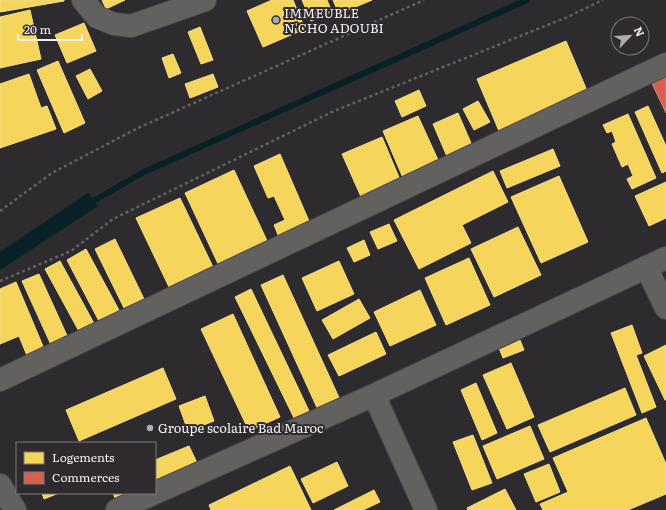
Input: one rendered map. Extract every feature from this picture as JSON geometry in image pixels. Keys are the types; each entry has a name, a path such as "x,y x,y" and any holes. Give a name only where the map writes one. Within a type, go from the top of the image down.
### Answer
{"street":[{"path":"83,0 97,17 114,24 130,26 205,0"},
{"path":"0,380 666,64"},
{"path":"156,493 374,395 666,258"},
{"path":"646,267 666,308"},
{"path":"374,395 426,510"},
{"path":"0,485 15,510"},
{"path":"117,510 153,494"}],"path":[{"path":"0,210 52,173 138,128 424,0"},
{"path":"0,281 71,251 113,219 334,111 558,20 603,0"}],"water":[{"path":"88,193 98,206 0,270 0,252"}],"building: Logements":[{"path":"0,0 64,0 64,1 0,12"},
{"path":"102,0 125,0 106,9"},
{"name":"IMMEUBLE N'CHO ADOUBI","path":"272,0 293,0 305,29 263,47 247,11"},
{"path":"302,0 327,0 332,12 311,21"},
{"path":"333,0 372,0 339,14"},
{"path":"30,10 41,59 0,68 0,17"},
{"path":"84,23 96,51 67,63 55,35"},
{"path":"200,27 213,60 201,64 188,32"},
{"path":"566,41 588,93 499,131 477,79"},
{"path":"173,54 181,73 169,78 162,58"},
{"path":"58,61 85,123 64,133 37,70"},
{"path":"90,69 102,91 88,99 76,76"},
{"path":"29,74 41,108 47,106 56,129 0,148 0,84"},
{"path":"213,74 218,87 190,98 185,84"},
{"path":"419,90 426,106 402,117 395,101"},
{"path":"478,101 490,122 474,130 463,109"},
{"path":"648,106 666,146 666,171 662,173 635,112"},
{"path":"458,113 474,150 449,161 433,124"},
{"path":"628,114 656,178 632,189 627,179 633,176 628,164 622,167 612,144 616,142 612,131 607,133 603,125"},
{"path":"418,116 439,162 403,178 383,131"},
{"path":"382,137 401,182 362,199 342,154"},
{"path":"553,149 560,166 507,188 500,171"},
{"path":"280,154 312,228 281,242 274,225 285,220 274,196 268,198 254,166"},
{"path":"234,170 269,245 220,268 185,193"},
{"path":"493,171 508,202 462,225 471,243 419,269 394,220"},
{"path":"559,176 588,242 541,263 511,197"},
{"path":"666,182 666,218 649,226 635,196"},
{"path":"180,198 213,267 169,287 136,218"},
{"path":"389,224 397,241 378,249 370,232"},
{"path":"518,227 541,275 494,297 471,249"},
{"path":"115,239 144,299 124,308 95,249"},
{"path":"364,240 370,255 354,262 347,248"},
{"path":"86,249 120,312 100,323 67,260"},
{"path":"469,258 490,305 446,325 425,278"},
{"path":"60,261 96,327 81,335 45,269"},
{"path":"339,261 354,294 317,311 302,278"},
{"path":"39,274 69,340 52,347 22,281"},
{"path":"283,275 341,402 319,412 261,285"},
{"path":"16,282 45,351 28,358 19,336 0,344 0,289"},
{"path":"251,289 310,413 295,420 235,297"},
{"path":"420,290 436,325 390,346 374,312"},
{"path":"359,299 370,318 333,339 322,320"},
{"path":"233,314 280,417 249,431 201,329"},
{"path":"632,325 642,353 636,355 656,407 642,413 611,333"},
{"path":"376,332 386,354 339,376 328,355"},
{"path":"520,340 524,350 503,358 499,348"},
{"path":"666,345 666,400 665,400 644,356"},
{"path":"511,363 534,417 507,429 483,375"},
{"path":"163,368 176,399 79,441 66,410"},
{"path":"476,383 497,433 482,440 461,390"},
{"path":"625,388 636,415 550,452 538,425"},
{"path":"205,396 214,421 188,431 179,406"},
{"path":"646,418 666,464 666,494 628,510 543,510 540,504 568,492 553,458"},
{"path":"530,426 544,459 497,479 483,446"},
{"path":"473,435 492,483 472,490 453,442"},
{"path":"189,446 200,469 156,488 156,460"},
{"path":"337,462 348,486 313,503 301,479"},
{"path":"549,464 560,492 536,502 524,474"},
{"path":"290,466 311,510 211,510 209,505"},
{"path":"505,489 516,510 468,510 467,508"},
{"path":"374,490 380,502 363,510 334,510"},
{"path":"42,494 56,494 44,499"},
{"path":"113,494 143,494 118,505"}],"building: Commerces":[{"path":"666,70 666,113 649,77"}],"waterway":[{"path":"88,204 144,172 527,0"}],"place":[{"name":"IMMEUBLE N'CHO ADOUBI","path":"276,20"},
{"name":"Groupe scolaire Bad Maroc","path":"150,428"}]}
